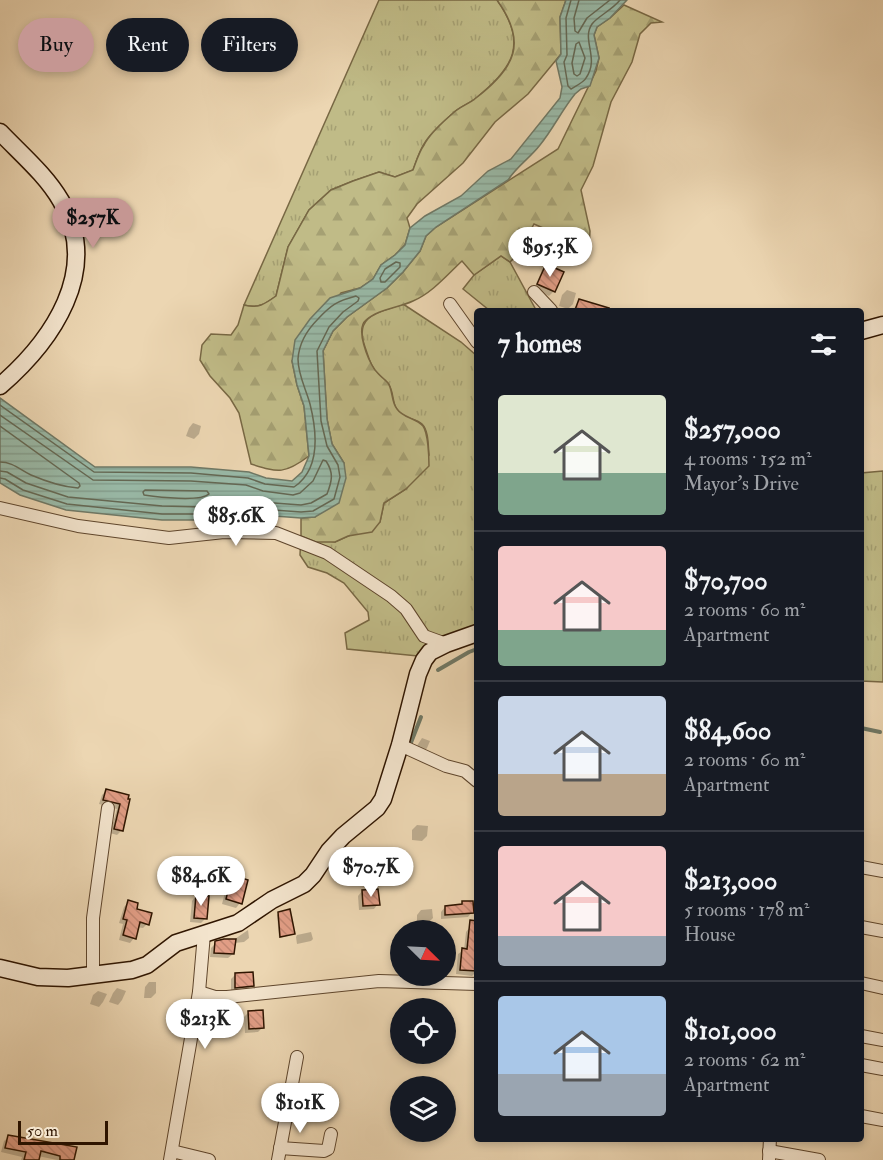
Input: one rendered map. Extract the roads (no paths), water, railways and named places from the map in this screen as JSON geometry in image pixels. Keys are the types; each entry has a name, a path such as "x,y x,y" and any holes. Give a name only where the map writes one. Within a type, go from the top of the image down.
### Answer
{"street":[{"path":"0,132 41,175 61,200 73,227 76,248 74,277 65,306 44,339 15,373 0,386"},
{"path":"534,292 549,308"},
{"path":"450,304 474,338"},
{"path":"864,329 883,325"},
{"path":"0,508 78,526 169,538 224,532 276,533 327,553 391,596 406,609 424,636 446,644"},
{"path":"0,968 38,976 68,978 132,970 147,965 176,943 238,923 272,900 304,884 343,836 377,808 389,783 418,674 424,660 430,652 474,634"},
{"path":"400,745 446,766 465,771 474,778"},
{"path":"93,976 93,918 108,808"},
{"path":"864,868 883,871"},
{"path":"864,928 883,931"},
{"path":"204,934 199,992 171,1155 209,1160"},
{"path":"199,992 215,997 227,997 379,981 474,984"},
{"path":"864,984 883,987"},
{"path":"864,1037 883,1040"},
{"path":"297,1057 279,1154 324,1151 328,1149 331,1134"},
{"path":"864,1066 883,1069"},
{"path":"864,1117 883,1120"},
{"path":"769,1150 819,1160"}],"water":[{"path":"566,0 627,0 610,18 597,27 594,35 599,58 590,86 575,94 540,145 508,180 426,236 420,251 403,272 387,288 347,317 333,331 323,351 327,419 332,444 344,463 346,478 339,503 315,517 246,514 204,520 162,520 66,510 20,495 0,483 0,398 95,467 191,467 249,472 266,478 292,481 302,472 309,456 304,406 292,361 295,340 310,319 330,298 360,288 373,279 381,265 405,245 410,228 425,216 461,196 488,171 511,159 560,98 562,87 556,61 561,54 560,17"}],"waterway":[{"path":"438,670 474,650"},
{"path":"410,745 421,717"},
{"path":"864,729 880,732"}]}
